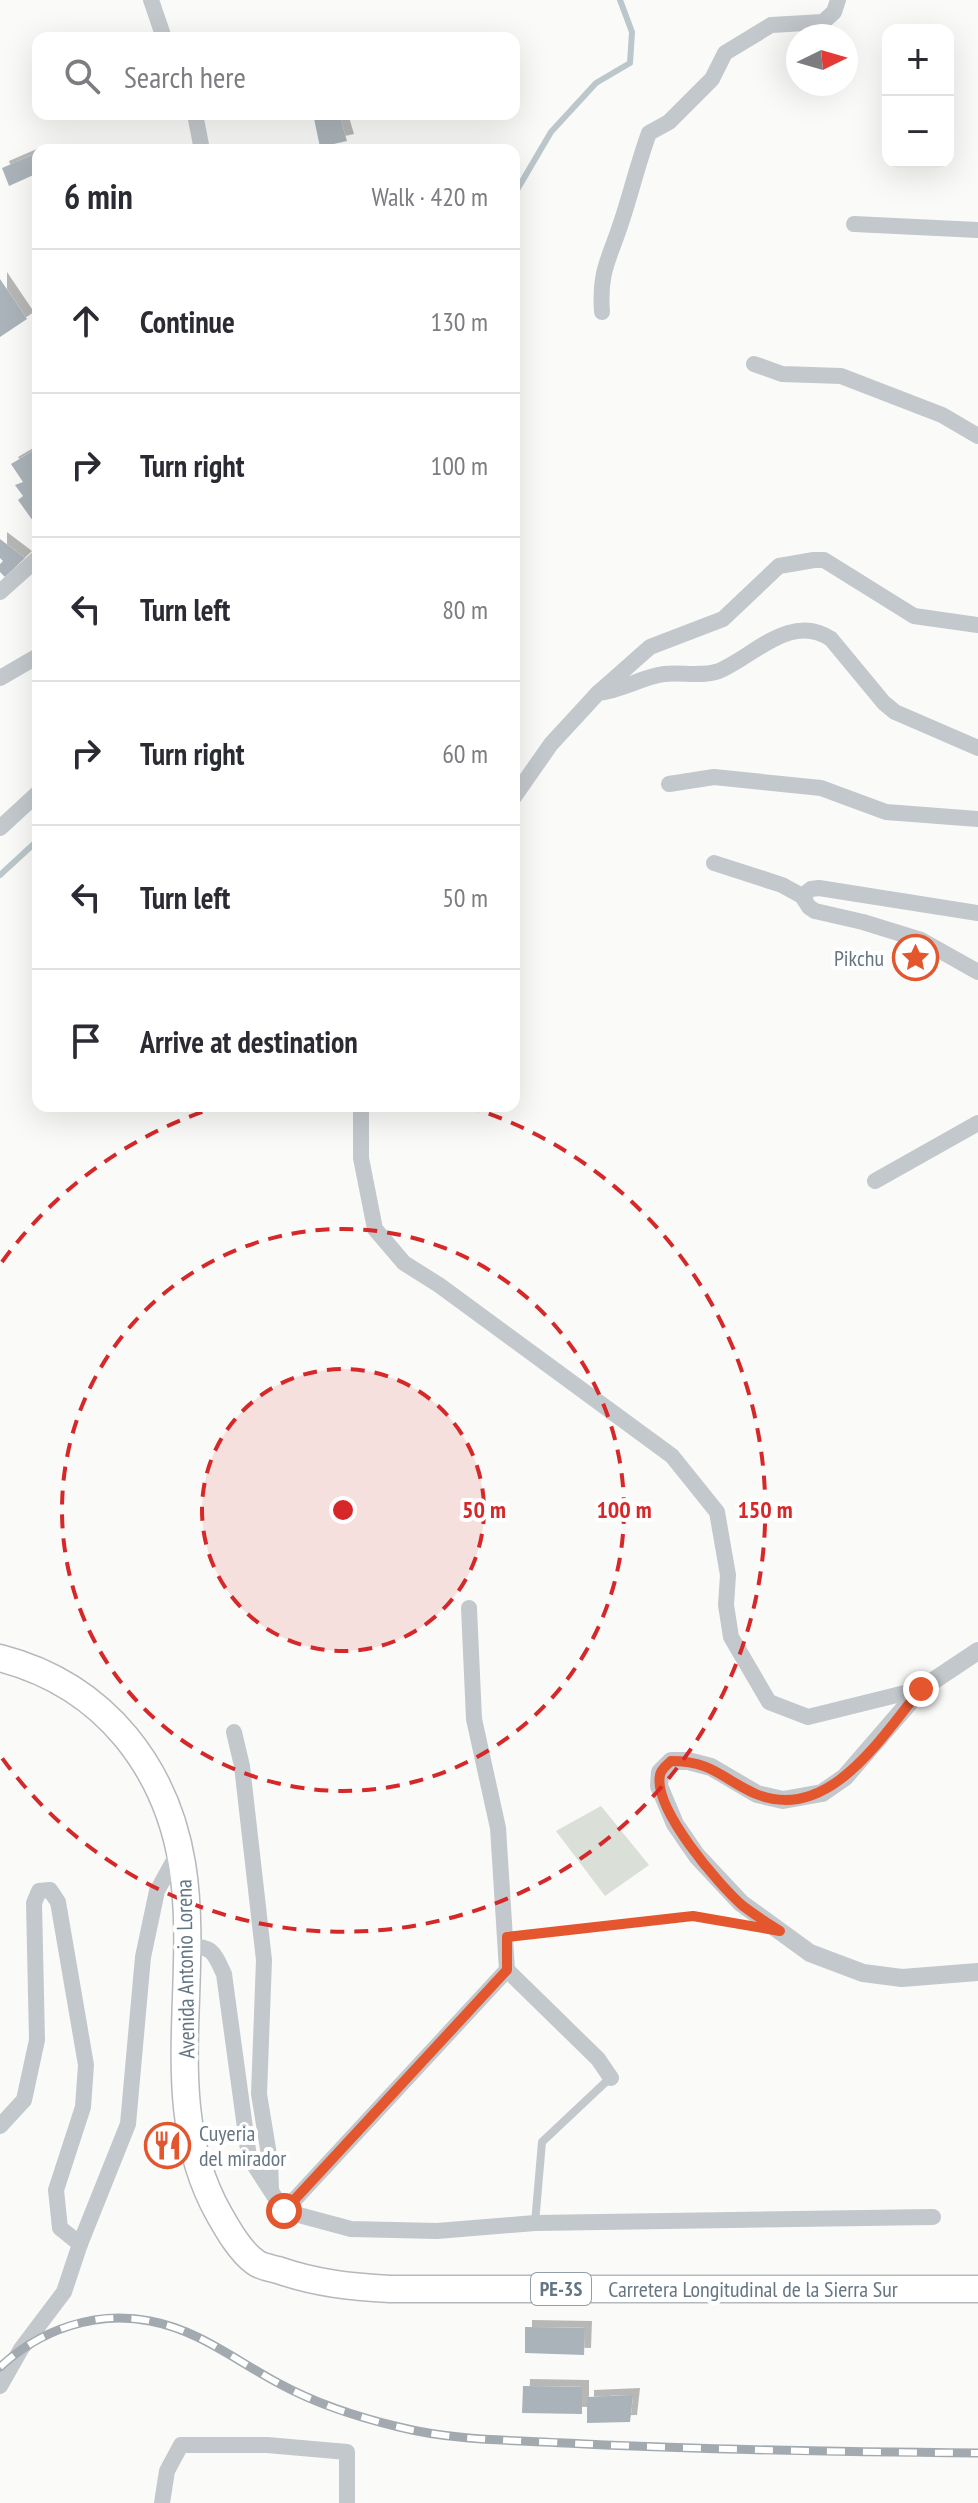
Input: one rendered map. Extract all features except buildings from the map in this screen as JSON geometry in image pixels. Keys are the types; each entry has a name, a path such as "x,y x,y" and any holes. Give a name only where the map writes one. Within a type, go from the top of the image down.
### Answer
{"highway":[{"name":"Avenida Antonio Lorena","path":"0,1658 58,1681 117,1726 151,1775 170,1815 181,1848 187,1887 186,2065 189,2130 199,2172"},
{"name":"Carretera Longitudinal de la Sierra Sur","path":"199,2172 230,2233 255,2263 334,2286 390,2289 978,2289"}],"street":[{"path":"151,0 162,32"},
{"path":"602,312 600,285 606,260 649,133 669,122 712,79 725,53 771,25 823,22 834,12 838,0"},
{"path":"196,120 201,144"},
{"path":"854,224 978,230"},
{"path":"754,364 782,374 841,376 942,415 978,436"},
{"path":"520,788 551,744 598,693 650,647 723,619 779,566 824,560 914,616 978,625"},
{"path":"0,592 32,563"},
{"path":"598,693 620,690 661,675 719,671 773,638 807,631 831,639 895,712 978,748"},
{"path":"0,678 32,659"},
{"path":"669,784 714,777 821,788 886,812 978,819"},
{"path":"0,828 32,799"},
{"path":"714,863 782,885 802,896 815,911 921,940 978,972"},
{"path":"802,896 811,889 819,888 978,913"},
{"path":"361,1112 361,1158 375,1229 394,1252 404,1263 439,1285 672,1456 717,1512 728,1575 726,1605 731,1637 769,1702 808,1717 921,1689"},
{"path":"875,1181 978,1123"},
{"path":"284,2211 507,1970 498,1828 474,1719 469,1608"},
{"path":"978,1651 921,1689 845,1777 822,1793 783,1800 757,1794 711,1767 688,1761 671,1761 660,1772 659,1786 670,1812 697,1856 741,1903 810,1953 863,1973 902,1978 978,1972"},
{"path":"234,1732 242,1766 264,1960 259,2094 270,2161 271,2191"},
{"path":"0,2386 21,2349 64,2292 128,2124 143,1957 157,1891 181,1848"},
{"path":"0,2126 24,2100 37,2040 34,1903 39,1891 50,1890 58,1902 86,2065 83,2107 56,2190 60,2228 80,2244"},
{"path":"188,1946 204,1946 214,1953 224,1974 249,2157 284,2211 351,2229 437,2231 535,2223 933,2217"},
{"path":"507,1970 598,2059 611,2078"},
{"path":"162,2503 167,2471 181,2445 267,2445 347,2452 347,2503"}],"lane":[{"path":"507,1937 693,1916 780,1931"},
{"path":"535,2223 542,2142 611,2078"}],"shaded area":[{"path":"601,1806 649,1865 605,1896 556,1831"}],"waterway":[{"path":"520,185 551,132 596,83 630,63 632,32 620,0"},
{"path":"0,875 32,846"}],"railway":[{"path":"0,2367 33,2343 69,2326 109,2318 129,2318 185,2331 280,2384 323,2404 421,2432 491,2440 634,2446 978,2453"}],"place":[{"name":"Pikchu","path":"915,958"},
{"name":"Cuyeria del mirador","path":"168,2146"}],"route":[{"path":"284,2211 507,1970 507,1937 693,1916 780,1931 741,1903 697,1856 675,1824 659,1786 660,1772 671,1761 688,1761 711,1767 757,1794 783,1800 822,1793 845,1777 921,1689"}]}
